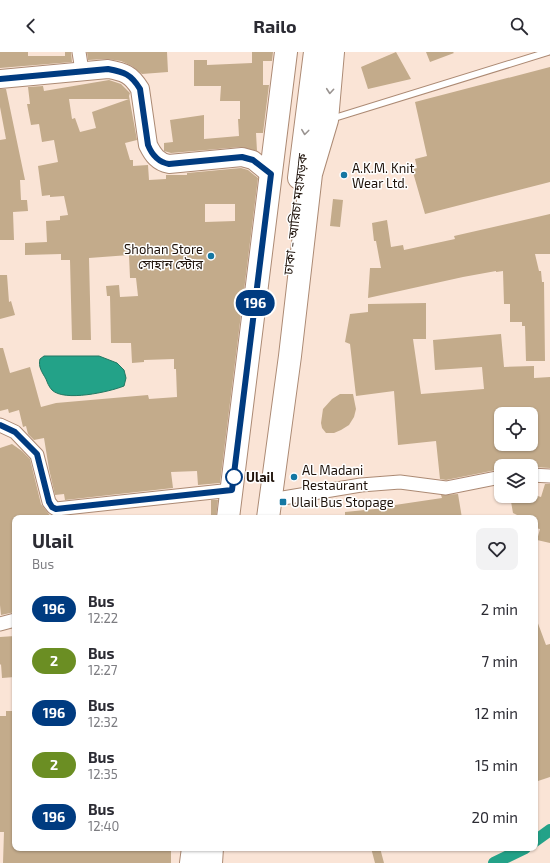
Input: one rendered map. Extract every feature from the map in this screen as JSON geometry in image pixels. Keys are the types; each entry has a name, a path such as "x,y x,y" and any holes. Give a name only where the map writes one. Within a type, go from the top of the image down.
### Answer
{"highway":[{"path":"228,515 286,52"},
{"name":"ঢাকা - আরিচা মহাসড়ক","path":"241,515 298,52"},
{"name":"ঢাকা - আরিচা মহাসড়ক","path":"256,515 277,368 314,52"},
{"path":"269,509 291,348 311,174 327,120 333,52"},
{"path":"191,863 193,851"},
{"path":"211,863 212,851"}],"street":[{"path":"79,52 82,71"},
{"path":"0,79 108,69 123,71 136,82 140,89 148,145 154,156 163,163 169,164 242,157 253,160 271,174"},
{"path":"0,425 15,432 37,454 49,502 57,513 232,490"},
{"path":"538,475 550,476"},
{"path":"269,509 361,485 400,482 446,488 494,478"},
{"path":"0,624 12,621"}],"lane":[{"path":"327,120 548,52"}],"water":[{"path":"44,356 99,356 117,363 124,370 126,378 124,386 87,395 76,396 58,394 52,390 41,369 40,359"}],"building":[{"path":"0,52 28,52 28,56 65,56 65,52 71,52 72,62 0,68"},
{"path":"87,52 167,52 168,72 142,74 132,66 121,61 107,59 88,60"},
{"path":"252,52 273,52 272,61 263,61 263,85 269,85 263,133 256,133 257,151 241,147 171,153 164,151 164,143 173,142 170,120 204,115 204,139 239,136 238,119 240,119 240,101 220,101 221,86 194,86 194,60 207,60 207,65 252,63"},
{"path":"396,52 411,79 368,89 361,67"},
{"path":"426,52 453,52 454,53 430,62"},
{"path":"550,67 550,182 425,214 412,169 417,168 415,159 427,156 415,102"},
{"path":"109,80 121,84 130,93 129,96 137,140 125,143 130,160 133,160 133,166 148,165 149,180 166,179 166,175 187,175 187,173 241,168 248,170 258,178 220,483 198,485 197,471 171,472 173,488 65,500 64,494 55,495 44,438 34,440 28,434 26,426 23,427 19,410 9,413 8,409 0,411 0,348 3,348 10,373 30,367 41,407 56,403 148,395 149,399 177,397 176,369 174,369 174,359 144,360 144,362 132,363 131,343 111,343 110,296 107,296 106,286 119,285 120,297 138,296 136,278 130,278 129,255 89,258 91,340 72,340 70,260 61,260 61,254 25,255 25,243 47,242 46,221 60,220 60,216 68,215 64,196 42,196 38,166 58,162 54,140 42,142 39,124 31,125 27,104 30,104 28,87 43,86 44,91","holes":["69,99 129,99 92,112 96,128 80,132 75,118 72,119","205,204 235,204 235,221 205,222"]},
{"path":"0,89 6,89 25,180 20,180 21,200 27,200 28,211 13,212 14,240 0,240 0,140 6,139 0,107"},
{"path":"333,199 343,200 340,227 330,226"},
{"path":"550,214 550,254 535,254 539,271 541,271 542,282 544,282 545,361 526,361 525,326 522,326 522,322 510,322 510,304 504,304 503,271 463,277 368,298 370,268 381,268 376,241 374,241 372,223 387,220 391,247 403,245 404,250 455,239 454,236"},
{"path":"0,275 7,275 9,302 11,301 15,315 0,319"},
{"path":"426,303 426,339 413,339 421,394 484,389 482,367 435,370 433,340 501,334 504,367 534,366 534,378 550,377 550,468 538,467 538,459 494,459 494,470 446,480 440,479 436,441 398,445 394,391 356,396 350,344 345,342 350,314 368,312 368,304"},
{"path":"340,394 353,394 356,409 354,417 349,425 341,430 334,433 326,433 322,428 321,423 323,409 332,399"},
{"path":"12,444 30,459 41,504 50,515 12,515 12,613 1,615 0,605 0,448"},
{"path":"545,484 550,484 550,543 538,540 540,529 538,529 538,515 517,515 513,513 511,503 538,503 538,496 541,497"},
{"path":"458,494 462,515 345,515 345,512 395,507 395,505 442,498 441,495"},
{"path":"211,500 218,500 216,515 211,515"},
{"path":"538,623 546,645 550,644 550,777 538,781"},
{"path":"12,636 12,677 2,678 1,664 0,665 0,637"},
{"path":"6,711 12,711 12,851 171,851 171,863 3,863 4,832 0,832 0,716 6,716"},
{"path":"372,851 381,851 384,863 375,863"}],"waterway":[{"path":"538,839 550,830"},
{"path":"494,863 519,851"}],"bus line":[{"name":"196","path":"0,79 108,69 123,71 136,82 140,89 148,145 154,156 163,163 169,164 242,157 253,160 271,174 232,490 56,509 52,507 49,502 37,454 15,432 0,425"}],"place":[{"name":"A.K.M. Knit Wear Ltd.","path":"344,175"},
{"name":"Shohan Store সোহান স্টোর","path":"211,256"},
{"name":"Ulail","path":"234,477"},
{"name":"AL Madani Restaurant","path":"294,477"},
{"name":"Ulail Bus Stopage","path":"283,502"}]}
